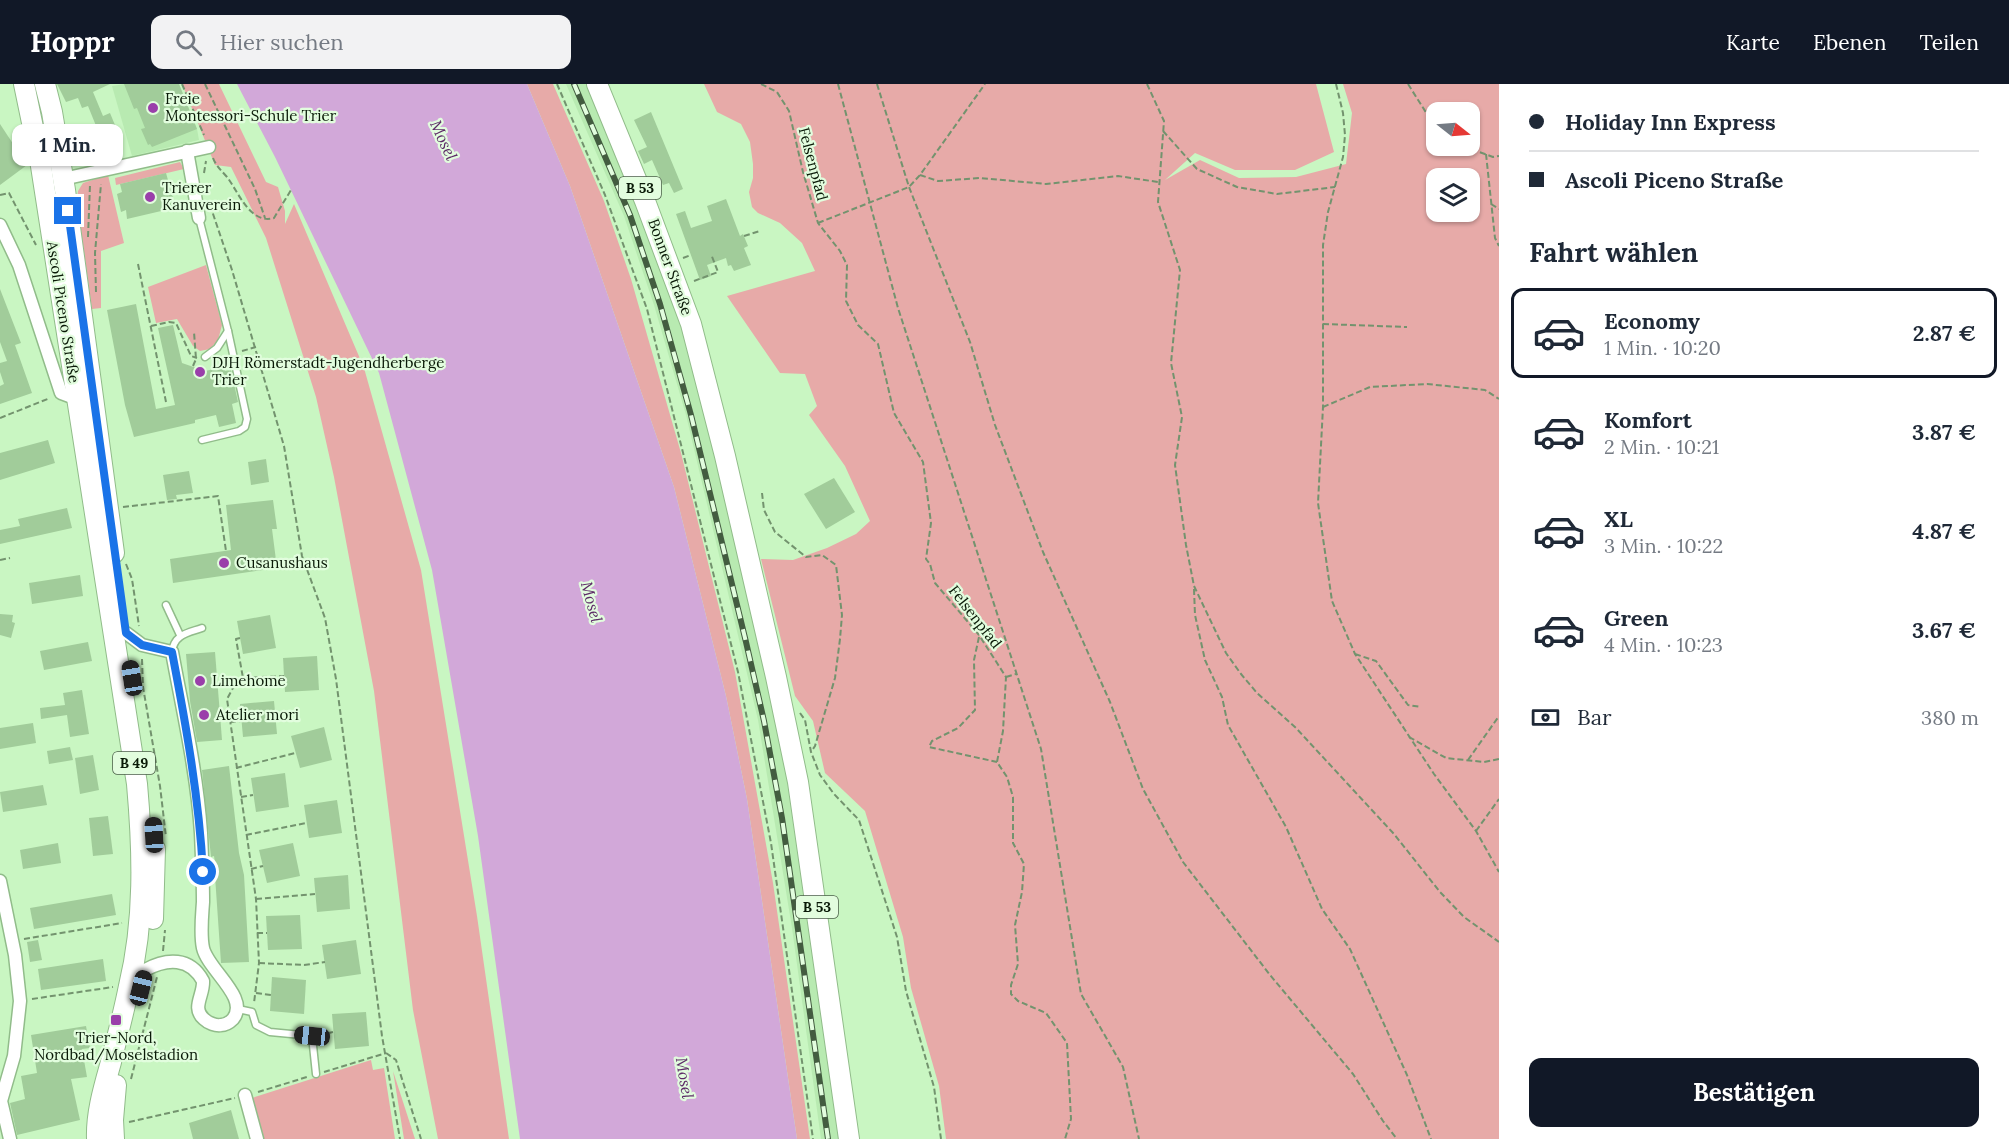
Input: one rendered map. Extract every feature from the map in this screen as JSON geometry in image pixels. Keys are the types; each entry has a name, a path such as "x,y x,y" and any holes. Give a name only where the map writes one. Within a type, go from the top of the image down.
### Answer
{"main road":[{"name":"Ascoli Piceno Straße","path":"24,84 35,132 77,396"},
{"name":"Ascoli Piceno Straße","path":"45,84 63,177 77,396"},
{"name":"Bonner Straße","path":"597,84 645,201 691,324 725,456 783,710"},
{"path":"35,132 46,160 52,169 63,177 50,229"},
{"name":"B 49","path":"77,396 126,633 154,831 154,908 145,970 116,1085 114,1139"},
{"name":"B 49","path":"77,396 137,784 142,860 140,915 130,984 93,1135"},
{"name":"B 53","path":"783,710 807,839 849,1139"}],"street":[{"path":"63,177 209,147"},
{"path":"187,152 199,218"},
{"path":"0,225 77,396"},
{"path":"126,633 142,645 172,652 198,802 203,872 203,949 215,971 235,996 238,1009 235,1017 221,1025 208,1022 199,1012 198,1002 204,986 200,976 195,970 180,962 161,962 145,970"},
{"path":"0,881 21,1001 14,1056 1,1101 2,1118 10,1139"},
{"path":"245,1095 257,1139"}],"lane":[{"path":"199,218 248,419 245,427 239,431 202,440"},
{"path":"205,357 217,348 228,331"},
{"path":"166,605 180,635"},
{"path":"172,652 173,644 180,635 202,628"},
{"path":"238,1009 252,1012 256,1025 270,1032 312,1036 316,1074"}],"path":[{"path":"183,84 215,165 227,177 246,207 265,219 274,218 291,190"},
{"path":"205,84 255,189 265,219"},
{"path":"557,84 605,195 647,309 738,672 771,843 813,1139"},
{"name":"Felsenpfad","path":"760,84 777,93 789,111 818,223 840,251 847,265 846,301 858,325 878,344 894,413 923,462 931,523 926,559 930,564 935,583 979,635 1006,677"},
{"path":"838,84 898,308 1041,749 1081,994 1123,1067 1138,1139"},
{"path":"877,84 909,188 970,342 994,425 1043,552 1110,702 1143,789 1183,862 1270,975 1353,1074 1397,1139"},
{"path":"818,223 909,188 985,84"},
{"path":"1147,84 1164,121 1158,202 1180,270 1172,363 1182,417 1175,465 1194,586 1195,615 1205,660 1222,697 1228,725 1286,827 1322,909 1350,949 1407,1075 1431,1139"},
{"path":"1336,84 1343,113 1345,135 1343,157 1328,212 1323,245 1323,407 1318,503 1332,601 1355,654 1408,736 1476,831 1499,872"},
{"path":"1408,84 1426,112"},
{"path":"1163,131 1197,169 1237,187 1276,194 1335,187"},
{"path":"203,180 209,147"},
{"path":"1480,152 1493,157 1499,156"},
{"path":"1486,154 1495,238 1499,246"},
{"path":"88,242 96,172"},
{"path":"96,172 96,299"},
{"path":"920,175 938,182 980,178 1046,184 1118,176 1159,182"},
{"path":"0,195 9,193 39,250"},
{"path":"209,202 256,347 284,446 302,556 325,618 399,1139"},
{"path":"1491,204 1499,209"},
{"path":"744,236 760,231"},
{"path":"694,281 718,272 711,254"},
{"path":"138,264 166,402"},
{"path":"151,326 176,322 191,356 205,357"},
{"path":"1323,324 1407,327"},
{"path":"193,366 196,358 194,332"},
{"path":"249,349 256,347"},
{"path":"1323,407 1370,387 1381,386 1427,384 1485,390 1499,399"},
{"path":"0,418 77,396"},
{"path":"762,493 764,510 780,537 788,540 806,557 822,555 836,565 842,615 835,678 815,746 811,752"},
{"path":"117,508 218,496 226,551"},
{"path":"151,504 152,510"},
{"path":"0,560 10,558"},
{"path":"1194,586 1226,653 1257,693 1296,728 1394,834 1440,892 1464,917 1499,942"},
{"path":"979,635 974,660 975,710 958,728 932,741 929,747 943,748 997,762 1007,777 1013,797 1013,843 1024,864 1022,892 1015,925 1018,964 1011,985 1011,994 1018,1001 1046,1013 1067,1043 1071,1119 1065,1139"},
{"path":"240,638 236,639 243,678"},
{"path":"1355,654 1376,661 1408,705 1421,707"},
{"path":"997,762 1003,731 1006,677 1016,674"},
{"path":"252,1012 259,963 256,899 227,699 233,688 243,678 284,676"},
{"path":"783,710 793,709 800,712 805,720 811,752 820,775 834,794 859,820 897,937 906,991 934,1087 941,1139"},
{"path":"1467,760 1499,716"},
{"path":"230,722 242,721"},
{"path":"1408,736 1446,758 1484,762 1499,759"},
{"path":"236,768 295,753"},
{"path":"240,797 253,795"},
{"path":"1476,831 1499,799"},
{"path":"246,836 306,823"},
{"path":"252,869 263,866"},
{"path":"256,899 315,894"},
{"path":"12,942 126,922"},
{"path":"257,933 267,933"},
{"path":"259,963 304,965 325,962"},
{"path":"21,1001 130,984"},
{"path":"256,993 271,995"},
{"path":"312,1036 333,1032"},
{"path":"386,1053 396,1060 421,1139"}],"shaded area":[{"name":"Freie Montessori-Schule Trier","path":"179,84 197,129 199,140 132,156 112,86"},
{"path":"182,84 219,84 266,182 278,187 285,211 285,224 294,204 364,368 421,570 477,916 509,1139 438,1139 413,1010 374,691 334,477 316,397 266,238 231,167 215,165"},
{"path":"527,84 553,84 604,201 631,279 681,453 735,672 773,883 810,1139 797,1139 747,799 726,696 674,487 570,186"},
{"path":"566,84 586,84 640,212 680,323 706,417 777,719 797,824 842,1139 821,1139 792,928 758,720 686,415 654,305 624,216"},
{"path":"704,84 1316,84 1334,152 1295,170 1235,170 1195,153 1165,180 1200,160 1239,178 1296,177 1346,164 1352,113 1343,84 1499,84 1499,1139 946,1139 939,1086 911,988 903,937 865,811 825,773 813,721 795,696 761,559 793,560 827,548 856,534 870,521 845,466 809,415 817,406 805,374 780,373 727,296 815,271 802,243 780,223 758,213 752,207 749,192 753,178 753,164 750,142 741,124 717,112"},
{"path":"180,162 184,169 116,185 115,178"},
{"path":"108,175 124,243 101,251 101,308 92,309 77,201 78,191 83,183"},
{"path":"206,265 222,325 218,340 210,349 200,351 193,346 177,319 156,323 148,287"},
{"path":"371,1060 373,1070 384,1068 395,1139 264,1139 252,1098"},
{"path":"393,1071 415,1139 404,1139"}],"water":[{"name":"Mosel","path":"237,84 527,84 570,186 674,487 726,696 747,799 797,1139 520,1139 478,836 432,570 379,373 275,157"}],"building":[{"path":"57,84 110,84 93,92 103,116 110,113 122,142 105,148 88,106 82,108 78,98 66,102"},
{"name":"Freie Montessori-Schule Trier","path":"124,84 179,84 197,129 152,147 148,145 141,129 145,128"},
{"path":"651,112 683,189 674,193 669,183 663,185 652,160 644,164 638,151 647,147 634,120"},
{"path":"0,124 27,165 0,185"},
{"path":"166,173 174,208 127,219 126,210 121,212 117,194 122,192 120,184"},
{"path":"726,199 740,236 743,234 748,246 744,248 751,265 734,271 731,265 728,266 726,258 707,265 711,276 700,280 676,214 685,211 691,228 712,221 707,206"},
{"path":"0,289 21,343 15,345 32,393 0,404 0,386 4,384 0,363 7,361 0,342"},
{"path":"136,304 156,409 175,405 158,328 173,325 182,363 205,371 224,367 225,371 231,370 238,402 232,404 236,423 219,427 216,415 195,420 195,423 134,437 125,405 107,310"},
{"path":"48,440 55,463 0,480 0,453"},
{"path":"266,459 269,482 251,485 248,462"},
{"path":"189,471 193,493 176,495 177,499 167,500 163,475"},
{"path":"834,478 855,512 826,529 804,494"},
{"path":"273,500 277,529 272,529 277,568 173,583 170,559 231,550 226,505"},
{"path":"67,508 72,528 0,544 0,530 20,526 18,519"},
{"path":"80,575 83,596 32,604 29,583"},
{"path":"0,614 13,615 12,622 15,623 11,638 0,635"},
{"path":"270,615 276,648 243,654 237,621"},
{"path":"88,642 92,661 44,670 40,651"},
{"path":"215,652 222,740 197,742 190,701 186,654"},
{"path":"317,656 319,690 285,692 283,658"},
{"path":"82,690 89,734 70,737 67,715 41,719 40,708 65,705 63,693"},
{"path":"274,701 277,734 243,737 240,704"},
{"path":"33,723 36,743 0,749 0,728"},
{"path":"324,727 332,760 300,768 291,736"},
{"path":"70,747 73,760 49,764 47,751"},
{"path":"93,755 99,790 80,794 75,758"},
{"path":"229,766 239,853 244,875 249,962 221,963 215,876 217,876 214,856 211,857 202,770"},
{"path":"285,773 289,807 256,812 251,778"},
{"path":"43,785 47,805 3,812 0,792"},
{"path":"337,800 342,833 309,838 304,805"},
{"path":"108,816 113,854 93,856 89,818"},
{"path":"58,843 61,863 23,869 20,850"},
{"path":"293,843 300,876 267,883 259,850"},
{"path":"348,875 350,909 317,912 314,878"},
{"path":"112,894 116,915 34,929 30,908"},
{"path":"300,915 302,949 268,950 266,916"},
{"path":"38,940 42,960 30,962 27,942"},
{"path":"356,940 361,974 327,979 322,945"},
{"path":"103,959 106,981 41,990 38,969"},
{"path":"272,977 306,980 304,1014 270,1011"},
{"path":"366,1012 369,1046 335,1049 332,1014"},
{"path":"86,1026 90,1048 82,1049 87,1077 71,1079 80,1120 17,1135 10,1103 25,1099 21,1076 37,1073 31,1035"},
{"path":"231,1110 239,1139 193,1139 189,1123"}],"railway":[{"path":"574,84 630,215 660,304 691,415 746,642 764,721 782,818 828,1139"}],"place":[{"name":"Freie Montessori-Schule Trier","path":"153,108"},
{"name":"Trierer Kanuverein","path":"150,197"},
{"name":"DJH Römerstadt-Jugendherberge Trier","path":"200,372"},
{"name":"Cusanushaus","path":"224,563"},
{"name":"Limehome","path":"200,681"},
{"name":"Atelier mori","path":"204,715"},
{"name":"Trier-Nord, Nordbad/Moselstadion","path":"116,1020"}],"route":[{"path":"68,211 126,633 136,642 148,648 172,652 193,767 200,820 203,872"}]}
